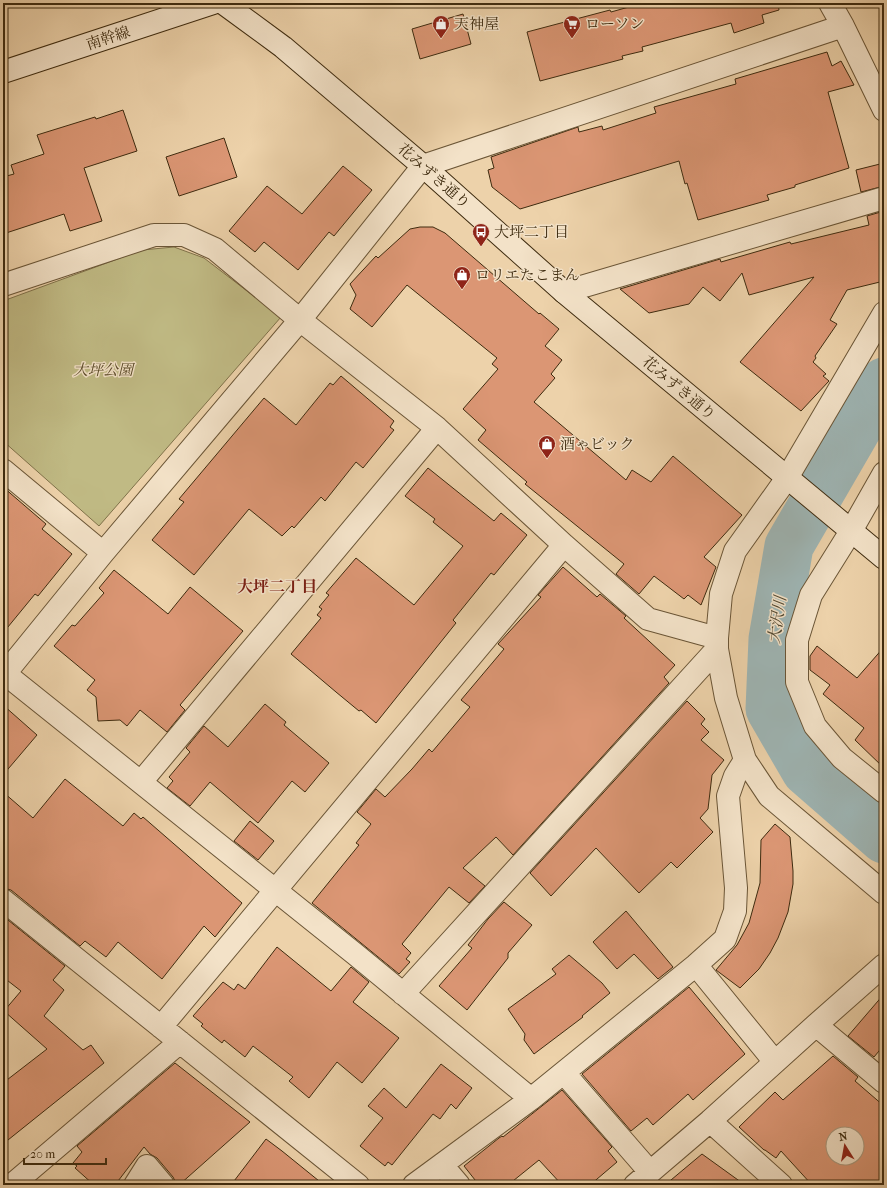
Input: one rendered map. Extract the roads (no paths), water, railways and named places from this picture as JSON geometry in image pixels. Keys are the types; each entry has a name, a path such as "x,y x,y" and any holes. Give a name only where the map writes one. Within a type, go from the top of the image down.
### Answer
{"street":[{"name":"南幹線","path":"3,72 213,3"},
{"name":"花みずき通り","path":"224,3 283,47 422,166 564,292 852,531"},
{"path":"830,3 843,26 884,110"},
{"path":"531,1099 275,890 4,674 103,553 300,320 422,166 843,26"},
{"path":"564,292 884,198"},
{"path":"3,285 154,235 184,235 215,249 300,320 437,428 648,619 717,644"},
{"path":"884,313 787,478 735,551 721,594 717,644 726,698 745,760 769,796 884,893"},
{"path":"141,782 437,428"},
{"path":"3,470 103,553"},
{"path":"884,472 852,531 811,595 797,640 797,682 815,726 842,758 884,792"},
{"path":"852,531 884,558"},
{"path":"161,1027 564,544"},
{"path":"403,994 717,644"},
{"path":"414,1185 564,1073 696,965 725,939 735,911 736,888 728,796 735,776 745,760"},
{"path":"3,900 358,1185"},
{"path":"696,965 775,1062"},
{"path":"564,1073 642,1179 710,1121 884,965"},
{"path":"816,1025 884,1082"},
{"path":"12,1185 180,1042"},
{"path":"710,1121 781,1185"},
{"path":"442,1165 459,1185"},
{"path":"135,1185 147,1166 163,1185"}],"waterway":[{"name":"大沢川","path":"884,382 789,546 773,639 770,709 806,771 884,839"}],"place":[{"name":"天神屋","path":"441,39"},
{"name":"ローソン","path":"572,39"},
{"name":"大坪二丁目","path":"481,247"},
{"name":"ロリエたこまん","path":"462,290"},
{"name":"酒ゃビック","path":"547,459"}],"district":[{"name":"大坪二丁目","path":"277,586"}],"park label":[{"name":"大坪公園","path":"103,370"}]}
